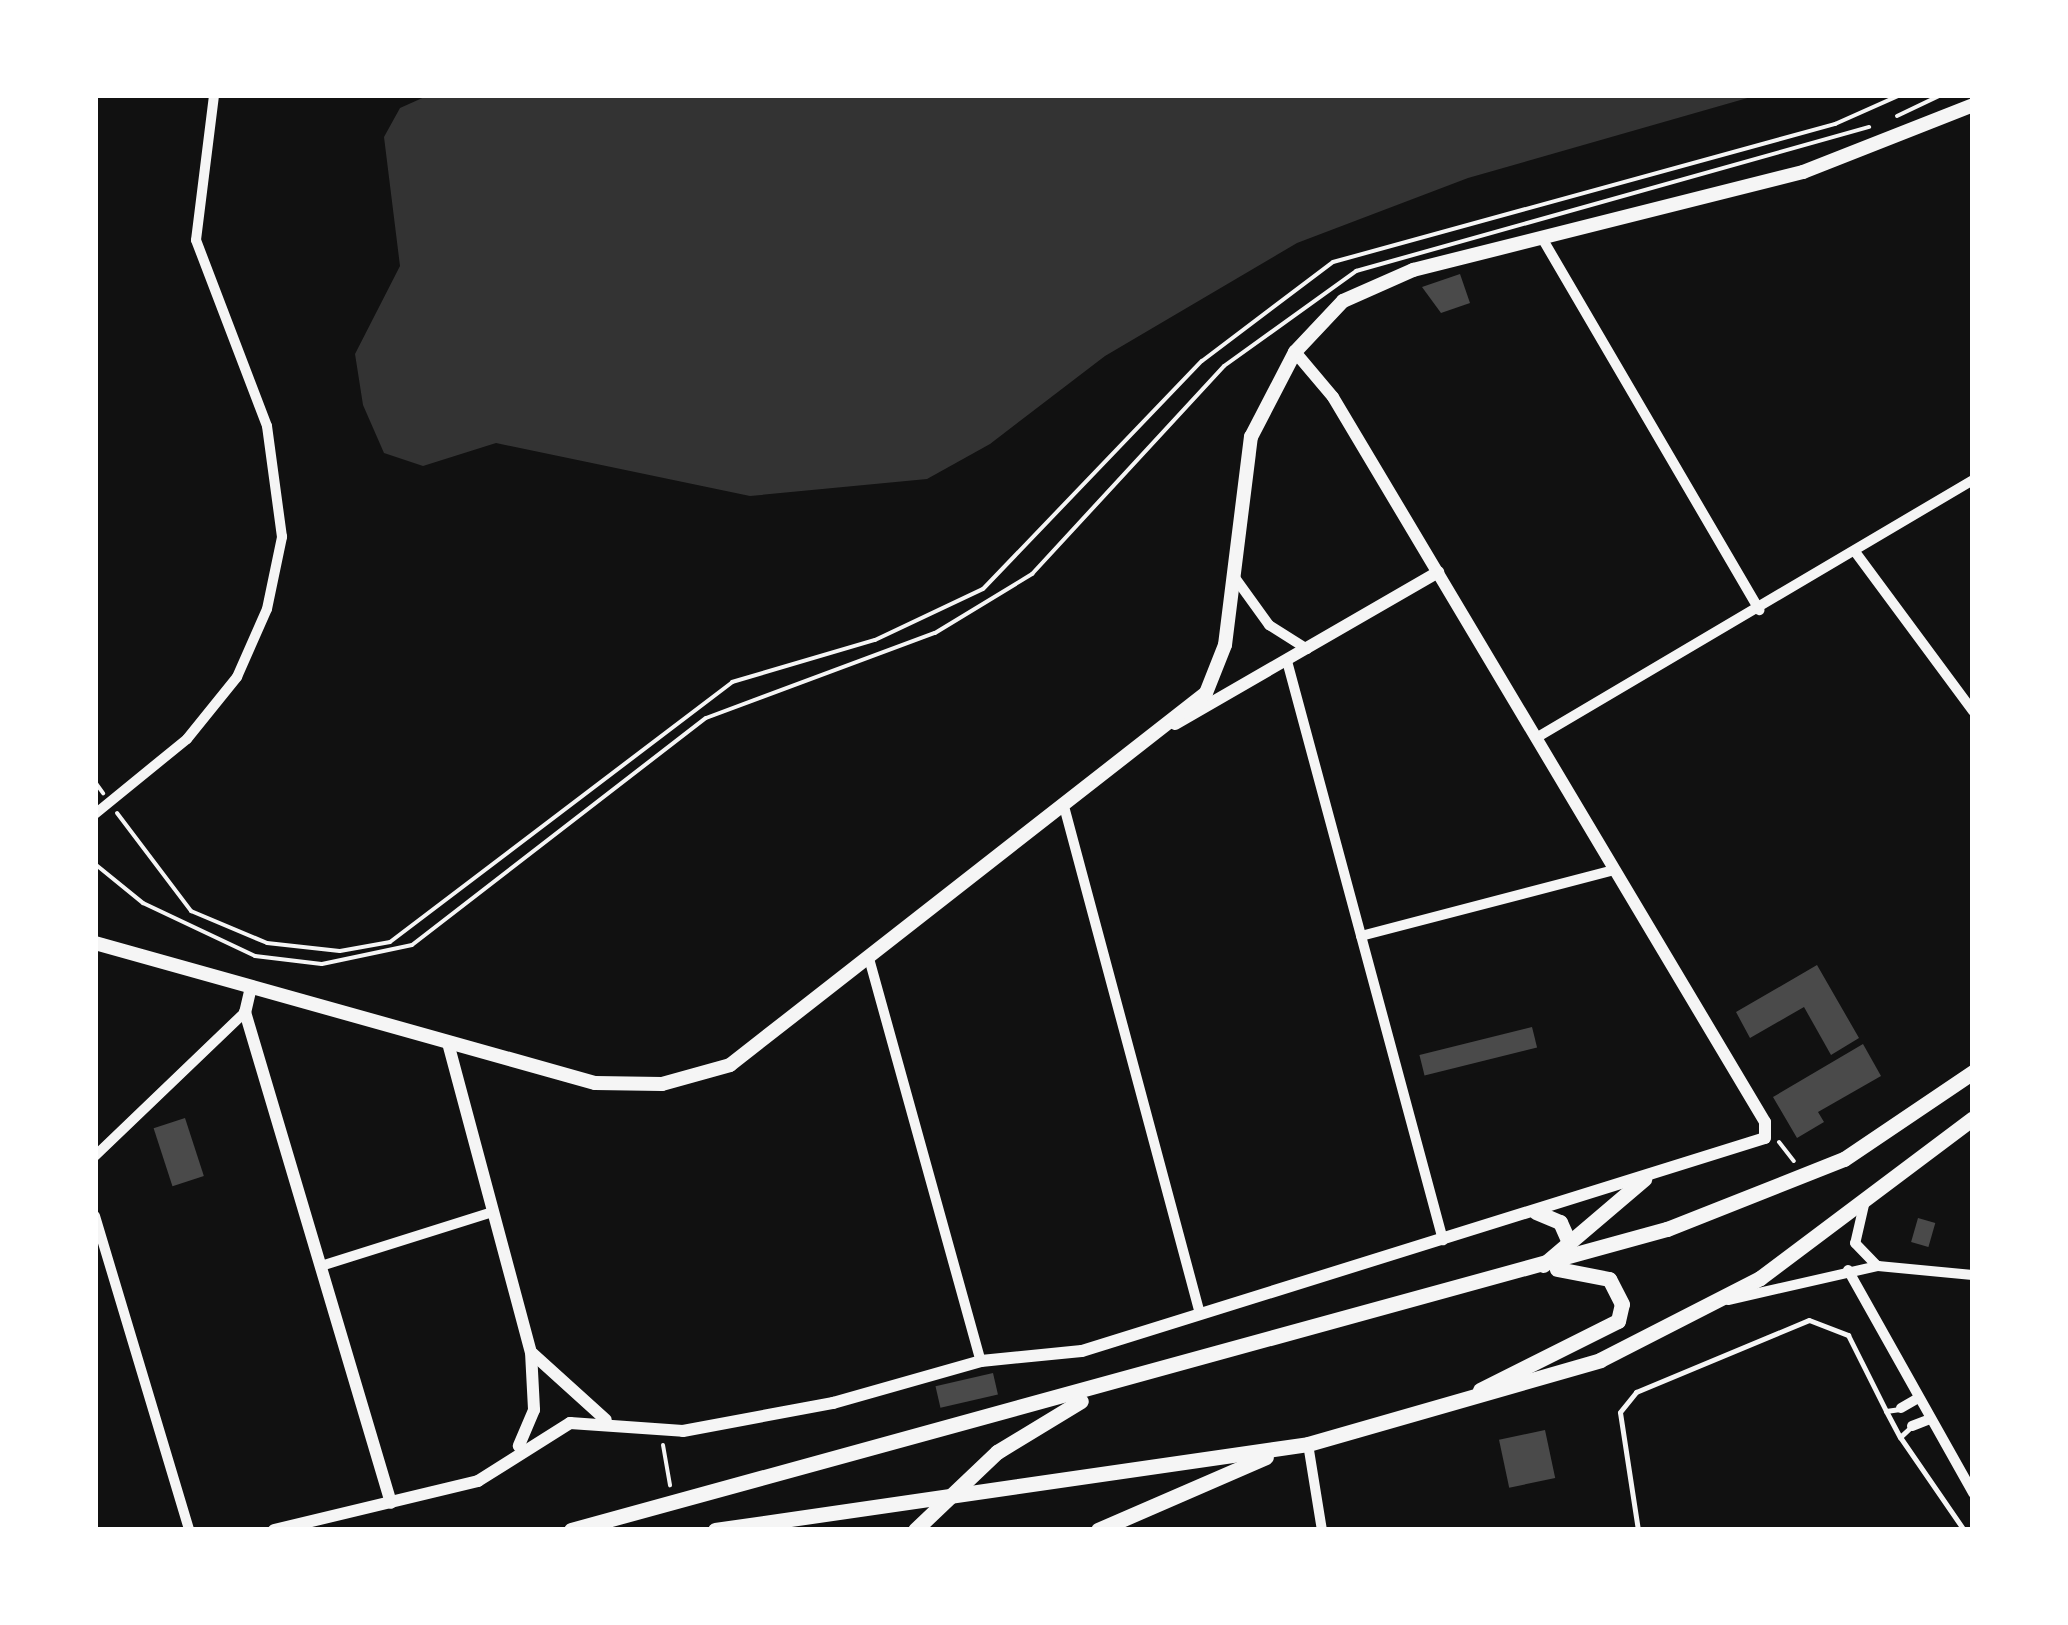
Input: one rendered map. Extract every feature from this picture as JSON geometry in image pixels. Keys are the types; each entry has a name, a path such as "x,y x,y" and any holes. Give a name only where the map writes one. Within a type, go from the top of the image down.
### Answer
{"main road":[{"path":"95,944 595,1083 686,1080 759,1048 1175,724 1220,666 1251,436 1295,352 1362,288 1804,172 1973,105"},
{"path":"570,1530 1112,1388 1536,1270 1803,1178 1973,1072"},
{"path":"1098,1530 1197,1482 1308,1444 1440,1410 1600,1360 1723,1302 1973,1118"},
{"path":"1536,1270 1644,1180"},
{"path":"1536,1212 1560,1222 1569,1242"},
{"path":"1440,1410 1618,1321 1621,1298 1602,1274 1536,1270"},
{"path":"915,1530 1013,1440 1112,1388"},
{"path":"715,1530 1308,1444"}],"street":[{"path":"95,814 186,740 237,677 267,609 282,537 267,426 196,240 214,95"},
{"path":"1542,238 1759,610"},
{"path":"274,1530 489,1477 516,1452 552,1428 614,1424 661,1432 833,1403 982,1361 1082,1351 1644,1180 1764,1138 1765,1122 1334,397 1295,352"},
{"path":"1536,738 1759,610 1973,480"},
{"path":"1856,552 1973,711"},
{"path":"1175,724 1438,572"},
{"path":"1233,575 1269,625 1307,650"},
{"path":"1287,661 1443,1240"},
{"path":"1065,810 1200,1314"},
{"path":"1360,936 1615,870"},
{"path":"870,962 982,1361"},
{"path":"251,987 245,1012 391,1503"},
{"path":"95,1156 245,1012"},
{"path":"448,1044 531,1352 534,1410 516,1452"},
{"path":"1870,1197 1853,1232 1878,1266"},
{"path":"321,1266 492,1212"},
{"path":"95,1216 189,1530"},
{"path":"1723,1302 1878,1266 1973,1275"},
{"path":"1848,1270 1973,1494"},
{"path":"531,1352 575,1401 614,1424"},
{"path":"1901,1408 1918,1398"},
{"path":"1912,1426 1930,1419"},
{"path":"1308,1444 1322,1530"}],"lane":[{"path":"1638,1530 1620,1412 1636,1392 1809,1320 1856,1344 1900,1438 1964,1530"},
{"path":"1886,1411 1901,1408"},
{"path":"1900,1438 1912,1426"}],"path":[{"path":"95,782 190,911 267,943 340,951 390,942 732,682 874,640 984,589 1202,361 1334,262 1835,124 1900,95"},
{"path":"95,864 143,903 255,956 322,964 412,946 706,718 935,632 1032,574 1224,366 1356,270 1797,151 1941,95"},
{"path":"1764,1138 1785,1144 1803,1178"},
{"path":"661,1432 670,1484"}],"shaded area":[{"path":"429,95 1758,95 1468,178 1297,243 1105,356 990,444 927,479 750,496 496,443 423,466 384,453 363,405 355,354 400,266 384,137 400,108"}],"building":[{"path":"1460,274 1470,303 1441,313 1422,287"},
{"path":"1817,965 1859,1038 1831,1055 1804,1007 1750,1038 1736,1012"},
{"path":"1532,1027 1537,1047 1425,1075 1419,1055"},
{"path":"1863,1044 1881,1076 1818,1112 1824,1122 1797,1138 1773,1097"},
{"path":"185,1118 204,1176 172,1186 154,1128"},
{"path":"1918,1218 1935,1223 1928,1247 1911,1242"},
{"path":"993,1373 998,1394 940,1408 936,1386"},
{"path":"1545,1430 1555,1478 1509,1488 1499,1440"}]}
